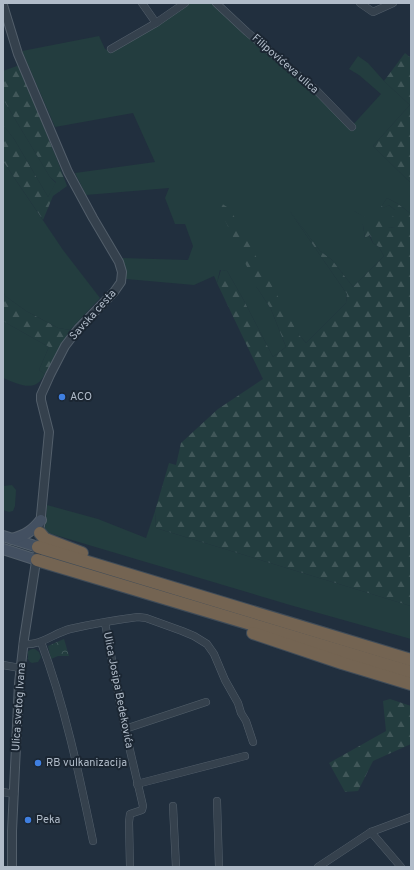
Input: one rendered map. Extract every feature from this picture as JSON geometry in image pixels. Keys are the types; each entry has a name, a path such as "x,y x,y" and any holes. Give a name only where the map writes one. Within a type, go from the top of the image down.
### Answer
{"highway":[{"path":"40,527 45,539 82,554 98,566"},
{"path":"38,547 411,660"},
{"path":"37,560 411,672"},
{"path":"207,611 218,620 267,638 411,684"}],"main road":[{"path":"8,538 26,534 40,527"},
{"path":"8,538 38,547"},
{"path":"3,549 37,560"}],"street":[{"path":"142,3 156,23"},
{"path":"111,49 156,23 186,3"},
{"name":"Filipovićeva ulica","path":"216,3 247,32 317,91 352,127"},
{"path":"360,3 373,12 392,3"},
{"name":"Savska cesta","path":"3,5 18,54 68,172 119,262 122,272 121,282 114,292 83,323 65,346 41,395 49,432 38,547"},
{"name":"Ulica svetog Ivana","path":"12,867 17,708 20,668 38,547"},
{"path":"23,644 41,642 53,635 70,629 138,617 146,618 194,636 207,644 218,661 225,680 246,721 253,742"},
{"name":"Ulica Josipa Bedekovića","path":"105,623 125,729 143,806 142,810 130,814 130,867"},
{"path":"41,642 74,750 93,841"},
{"path":"3,665 20,668"},
{"path":"125,729 206,702"},
{"path":"137,784 245,756"},
{"path":"3,792 14,794"},
{"path":"217,801 219,867"},
{"path":"173,806 176,867"},
{"path":"318,867 371,832 411,817"},
{"path":"371,832 401,867"}],"green space":[{"path":"188,3 211,3 231,22 299,78 350,128 381,94 359,75 349,69 358,56 368,63 384,81 410,105 373,146 411,183 411,214 387,198 380,209 389,205 395,210 396,227 389,228 370,218 370,221 354,211 363,225 365,238 369,235 373,243 379,247 384,256 353,287 332,260 320,251 289,210 347,294 346,303 306,343 256,286 271,309 286,347 273,357 227,271 220,270 217,283 214,276 194,285 126,279 126,271 122,258 188,260 193,246 185,224 175,224 165,198 169,188 86,195 75,173 155,162 133,113 55,127 22,51 99,36 105,49 111,51"},
{"path":"405,53 411,58 411,183 373,146 410,105 384,81"},
{"path":"19,66 67,186 53,196 43,220 3,161 3,125 14,139 48,197 56,182 50,177 3,99 3,71"},
{"path":"3,99 50,177 56,183 48,197 14,139 3,125"},
{"path":"3,161 63,250 100,298 70,330 58,328 26,311 5,296 3,291"},
{"path":"387,198 411,214 411,606 156,528 155,511 169,463 176,465 181,443 218,409 263,379 217,283 221,270 227,271 273,357 286,347 271,309 256,286 215,199 230,209 299,335 306,343 346,303 347,294 282,200 320,251 332,260 353,287 384,256 379,247 373,243 370,235 365,238 363,225 353,217 354,211 370,220 370,217 384,220 389,228 395,227 391,221 395,210 389,205 379,210"},
{"path":"3,291 5,296 26,311 58,328 70,330 45,374 39,370 49,347 3,321"},
{"path":"3,321 49,347 39,370 45,374 41,380 32,386 21,385 3,378"},
{"path":"12,485 16,490 15,506 13,511 9,512 3,510 3,486"},
{"path":"47,505 98,519 146,538 155,511 156,528 411,606 411,639 290,605 45,532"},
{"path":"64,639 69,656 58,656 51,659 48,646"},
{"path":"32,649 39,652 41,657 38,662 32,663 27,658 27,652"},
{"path":"390,699 411,706 411,744 373,761 358,791 345,792 329,763 386,731 383,701"}],"place":[{"name":"ACO","path":"62,397"},
{"name":"RB vulkanizacija","path":"38,763"},
{"name":"Peka","path":"28,820"}]}
